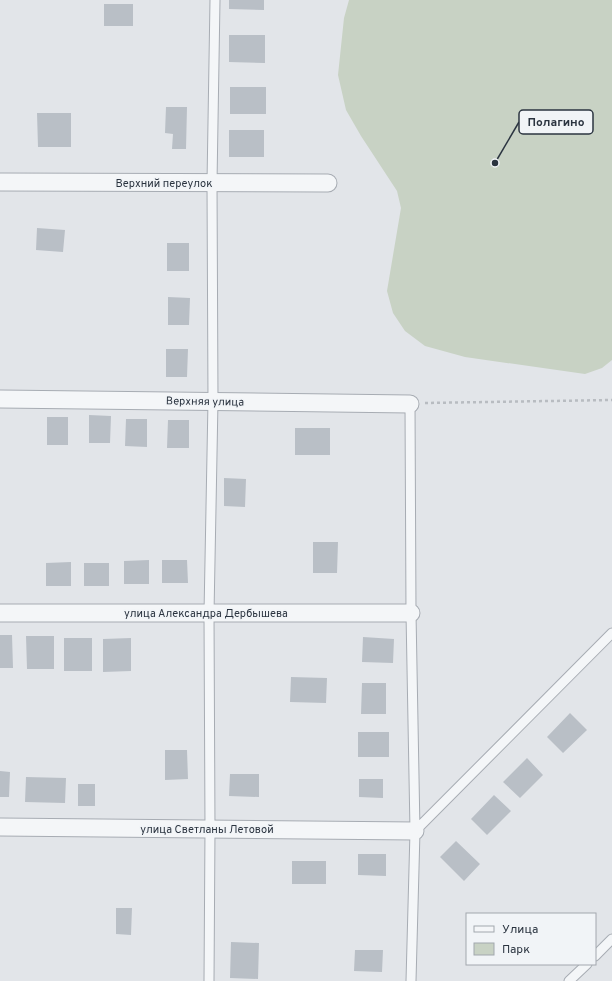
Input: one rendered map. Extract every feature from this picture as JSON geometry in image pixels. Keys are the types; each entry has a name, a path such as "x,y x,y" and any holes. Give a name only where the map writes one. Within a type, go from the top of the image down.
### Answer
{"street":[{"name":"Верхний переулок","path":"0,182 328,183"},
{"name":"Верхняя улица","path":"0,399 410,404"},
{"name":"улица Александра Дербышева","path":"0,613 411,613"},
{"name":"улица Светланы Летовой","path":"0,827 415,831"}],"lane":[{"path":"209,981 210,830 208,614 213,401 212,183 215,0"},
{"path":"410,404 411,613 415,831 411,981"},
{"path":"415,831 612,633"},
{"path":"596,955 612,939"},
{"path":"570,981 585,965"}],"path":[{"path":"410,404 612,400"}],"green space":[{"path":"349,0 612,0 612,360 602,368 585,374 465,357 425,346 405,331 393,313 387,291 401,208 397,191 346,110 338,75 344,18"}],"building":[{"path":"229,0 264,0 264,10 229,9"},
{"path":"104,4 133,4 133,26 104,26"},
{"path":"229,35 265,35 265,63 229,62"},
{"path":"230,87 266,87 266,114 230,114"},
{"path":"166,107 187,107 186,149 172,149 173,134 165,133"},
{"path":"37,113 71,113 71,147 38,147"},
{"path":"229,130 264,130 264,157 229,157"},
{"path":"37,228 65,230 63,252 36,250"},
{"path":"167,243 189,243 189,271 167,271"},
{"path":"168,297 190,298 189,325 168,325"},
{"path":"166,349 188,349 187,377 166,377"},
{"path":"89,415 111,416 110,443 89,443"},
{"path":"47,417 68,417 68,445 47,445"},
{"path":"126,419 147,419 147,447 125,446"},
{"path":"168,420 189,420 189,448 167,448"},
{"path":"295,428 330,428 330,455 295,455"},
{"path":"224,478 246,479 245,507 224,506"},
{"path":"313,542 338,542 337,573 313,573"},
{"path":"149,560 149,584 124,584 124,561"},
{"path":"162,560 187,560 188,583 162,583"},
{"path":"71,562 71,586 46,586 46,563"},
{"path":"84,563 109,563 109,586 84,586"},
{"path":"0,635 12,635 13,668 0,668"},
{"path":"26,636 54,636 54,669 27,669"},
{"path":"363,637 394,639 393,663 362,662"},
{"path":"64,638 92,638 92,671 64,671"},
{"path":"131,638 131,671 103,672 103,639"},
{"path":"291,677 327,678 326,703 290,702"},
{"path":"362,683 386,683 386,714 361,714"},
{"path":"570,713 587,730 563,753 547,737"},
{"path":"358,732 389,732 389,757 358,757"},
{"path":"165,750 187,750 188,779 165,780"},
{"path":"527,758 543,775 520,798 503,782"},
{"path":"0,771 10,772 9,797 0,797"},
{"path":"230,774 259,774 259,797 229,796"},
{"path":"26,777 66,778 65,803 25,802"},
{"path":"359,779 383,779 383,798 359,797"},
{"path":"78,784 95,784 95,806 78,806"},
{"path":"494,795 511,811 487,835 471,819"},
{"path":"456,841 480,864 464,881 440,857"},
{"path":"358,854 386,854 386,876 358,875"},
{"path":"292,861 326,861 326,884 292,884"},
{"path":"116,908 132,908 131,935 116,934"},
{"path":"231,942 259,943 258,979 230,978"},
{"path":"355,950 383,950 382,972 354,971"}],"place":[{"name":"Полагино","path":"495,163"}]}
